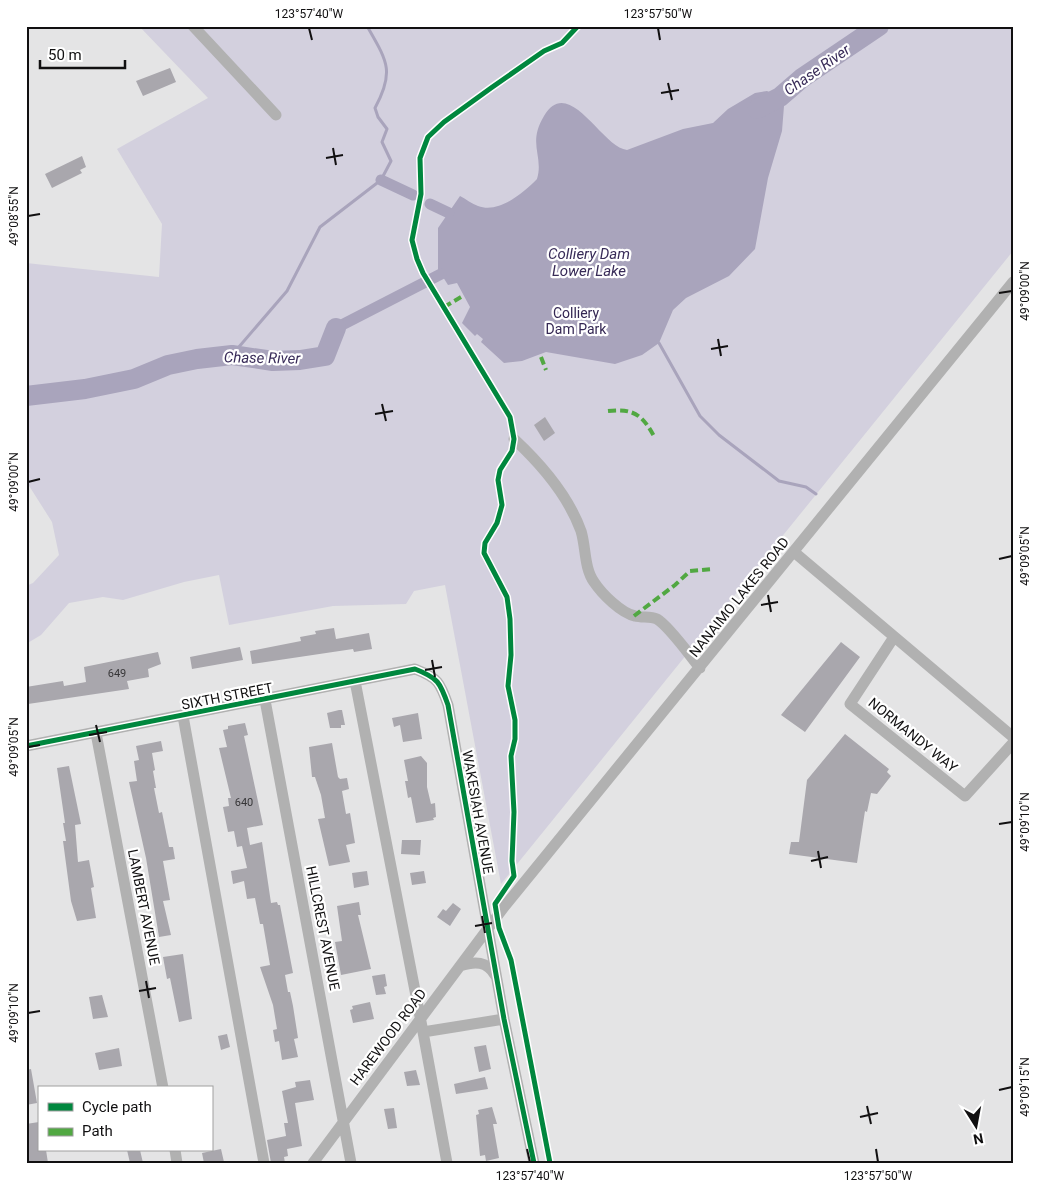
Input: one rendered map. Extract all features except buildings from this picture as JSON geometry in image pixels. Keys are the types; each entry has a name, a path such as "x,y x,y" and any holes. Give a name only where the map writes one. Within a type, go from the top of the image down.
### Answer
{"street":[{"path":"193,26 276,116"},
{"name":"NANAIMO LAKES ROAD","path":"488,930 1013,282"},
{"path":"514,439 534,457 565,498 580,530 589,571 594,582 612,600 634,616 658,620 681,644 700,668"},
{"path":"794,552 1013,737"},
{"name":"NORMANDY WAY","path":"894,637 850,704 966,796 1013,743"},
{"name":"SIXTH STREET","path":"26,746 415,670 431,675"},
{"name":"WAKESIAH AVENUE","path":"431,675 441,684 448,705 504,1019 534,1163"},
{"path":"355,681 447,1163"},
{"name":"HILLCREST AVENUE","path":"265,700 352,1163"},
{"path":"183,716 264,1163"},
{"name":"LAMBERT AVENUE","path":"96,733 163,1086"},
{"name":"HAREWOOD ROAD","path":"313,1163 488,930"},
{"path":"460,966 474,963 483,964 492,969 497,980"},
{"path":"423,1032 504,1019"}],"green space":[{"name":"Colliery Dam Park","path":"139,26 1013,26 1013,251 501,884 445,585 414,591 406,604 333,606 229,625 219,575 184,582 123,600 103,597 69,603 41,635 26,644 26,586 33,583 59,555 52,522 26,481 26,263 159,277 162,224 117,149 208,98"}],"water":[{"name":"Colliery Dam Lower Lake","path":"767,91 780,97 784,106 782,131 768,178 755,249 729,276 686,298 673,310 659,343 642,355 615,364 546,352 522,361 504,363 481,342 483,339 477,334 475,336 462,323 470,307 457,283 448,285 438,269 438,228 460,196 478,206 494,207 502,205 518,196 537,179 539,163 536,142 537,134 544,116 554,105 564,103 575,108 607,138 617,146 627,150 683,129 713,123 728,109 755,93"}],"waterway":[{"path":"232,355 287,291 320,227 381,180 391,161 382,142 387,129 378,117 375,108 385,85 386,66 380,48 367,26"},
{"name":"Chase River","path":"757,109 780,97 802,78 879,26"},
{"path":"381,180 413,195"},
{"path":"430,204 449,213"},
{"name":"Chase River","path":"336,328 441,274"},
{"name":"Chase River","path":"26,396 85,389 134,379 168,365 197,359 232,355 273,361 300,360 325,356 336,328"},
{"path":"659,343 700,416 719,435 779,481 806,487 816,494"}],"marked path":[{"path":"444,307 461,297"},
{"path":"541,357 546,370"},
{"path":"608,411 632,412 642,419 655,438"},
{"path":"634,616 675,585 690,571 713,569"}],"cycle path":[{"path":"550,1163 511,960 499,928 495,904 514,876 512,861 514,812 511,756 515,739 515,720 508,686 511,655 507,597 484,553 485,543 497,523 502,505 498,480 500,470 512,451 514,439 510,417 423,273 412,240 421,194 420,158 428,137 444,122 491,88 544,51 562,43 578,26"},
{"path":"26,746 415,669 433,678 443,691 448,705 504,1019 534,1163"}]}
